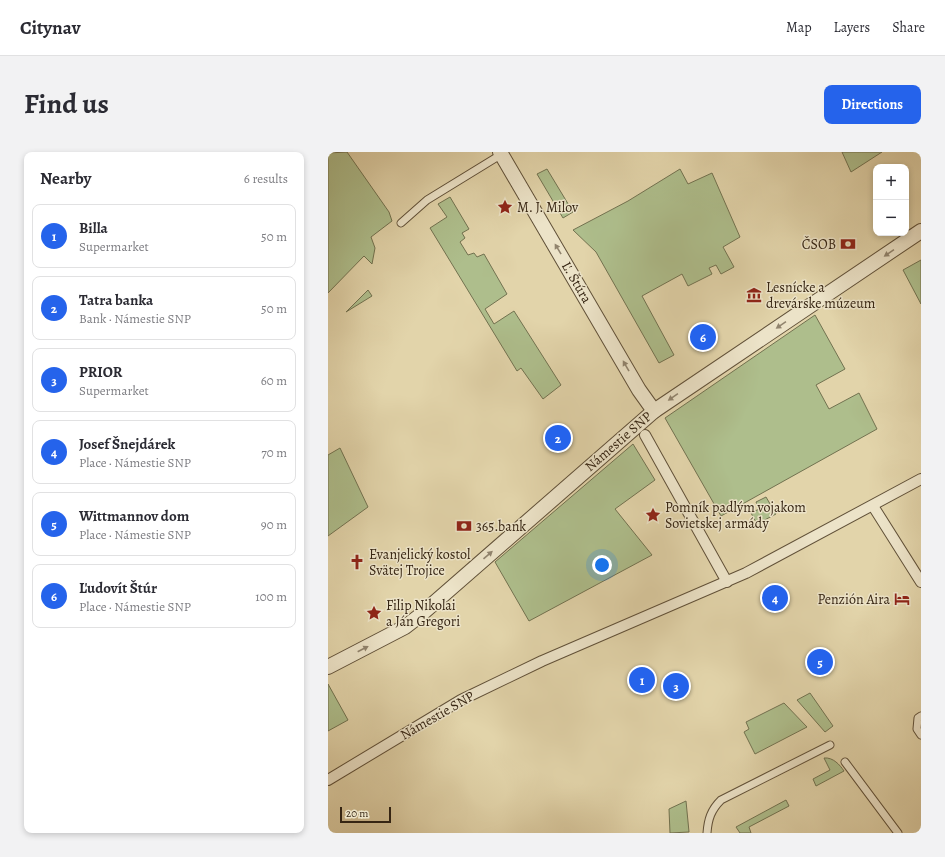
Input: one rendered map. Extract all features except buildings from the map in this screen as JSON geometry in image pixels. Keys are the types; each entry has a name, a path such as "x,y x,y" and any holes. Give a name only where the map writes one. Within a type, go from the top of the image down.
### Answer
{"street":[{"name":"Ľ. Štúra","path":"501,153 640,390 654,411"},
{"name":"Námestie SNP","path":"328,667 399,630 418,617 654,411 921,231"},
{"name":"Námestie SNP","path":"645,435 727,582"},
{"name":"Námestie SNP","path":"328,780 461,700 542,661 727,582 873,506 921,479"},
{"path":"873,506 921,582"}],"lane":[{"path":"401,222 427,200 501,153"},
{"path":"921,716 918,718 917,729 921,735"},
{"path":"707,833 708,822 712,809 721,800 830,745"},
{"path":"845,762 898,833"}],"green space":[{"path":"347,152 389,212 392,221 371,237 375,248 372,264 364,256 328,293 328,153"},
{"path":"842,152 882,152 851,172"},
{"path":"547,169 573,212 563,218 537,174"},
{"path":"680,169 688,184 712,173 740,237 723,247 734,267 721,274 716,265 709,268 712,274 688,286 682,274 642,296 674,355 659,363 596,252 573,230 628,201"},
{"path":"450,197 469,229 462,233 465,238 460,242 468,255 474,253 477,257 484,254 507,294 485,309 494,324 514,311 561,385 543,399 521,368 517,371 430,228 447,217 438,204"},
{"path":"921,260 921,304 903,270"},
{"path":"368,290 372,296 346,312"},
{"path":"815,315 845,369 816,385 829,409 859,393 877,429 721,516 665,418"},
{"path":"633,444 655,480 615,509 652,555 529,621 495,562"},
{"path":"340,448 368,507 328,536 328,455"},
{"path":"766,497 776,514 757,524 751,513 759,509 756,502"},
{"path":"328,684 348,720 328,731"},
{"path":"810,693 833,726 825,732 797,700"},
{"path":"784,703 807,727 755,754 744,732 749,729 746,722"},
{"path":"824,758 833,760 844,771 816,786 813,779 830,770"},
{"path":"786,800 789,806 749,827 751,833 740,833 736,827"},
{"path":"686,801 689,832 670,833 669,809"}],"place":[{"name":"M. J. Milov","path":"505,207"},
{"name":"ČSOB","path":"848,244"},
{"name":"Lesnícke a drevárske múzeum","path":"754,295"},
{"name":"Ľudovít Štúr","path":"703,337"},
{"name":"Tatra banka","path":"558,438"},
{"name":"Pomník padlým vojakom Sovietskej armády","path":"653,515"},
{"name":"365.bank","path":"464,526"},
{"name":"Evanjelický kostol Svätej Trojice","path":"357,562"},
{"name":"Josef Šnejdárek","path":"775,598"},
{"name":"Penzión Aira","path":"902,599"},
{"name":"Filip Nikolai a Ján Gregori","path":"374,613"},
{"name":"Wittmannov dom","path":"820,662"},
{"name":"Billa","path":"642,680"},
{"name":"PRIOR","path":"676,686"}]}
